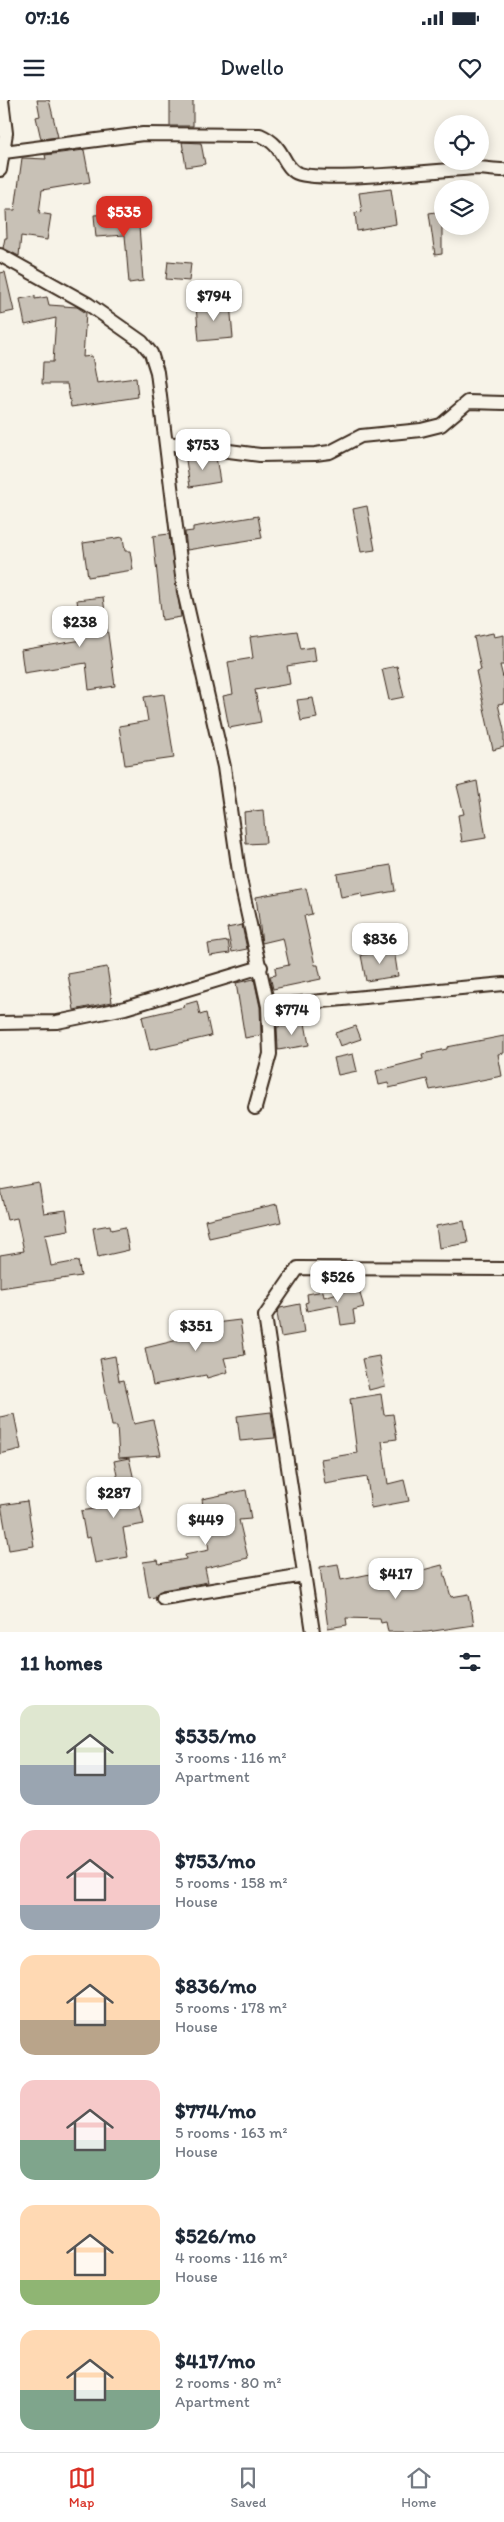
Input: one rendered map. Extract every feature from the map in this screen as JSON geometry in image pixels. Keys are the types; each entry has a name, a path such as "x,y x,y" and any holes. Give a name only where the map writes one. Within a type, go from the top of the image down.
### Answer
{"street":[{"path":"0,170 6,133 2,100"},
{"path":"4,152 142,134 260,135 276,145 294,172 305,175 332,177 476,168 504,170"},
{"path":"0,255 88,304 142,342 151,353 157,372 184,592 224,767 240,879 261,967 268,1006 270,1054 255,1108"},
{"path":"167,443 260,455 315,454 330,452 361,436 421,430 441,425 468,402 504,403"},
{"path":"0,1023 57,1022 125,1008 261,967"},
{"path":"268,1006 504,984"},
{"path":"313,1632 264,1316 298,1268 504,1269"},
{"path":"163,1598 304,1575"}],"building":[{"path":"37,100 49,100 58,137 41,139 36,117 40,116"},
{"path":"170,100 193,100 193,126 170,126"},
{"path":"182,142 201,143 205,164 186,167"},
{"path":"84,150 90,182 42,190 39,213 51,215 47,240 21,236 19,256 3,248 5,238 7,238 6,210 15,210 22,158 46,159 45,155"},
{"path":"391,189 396,224 357,231 355,213 362,212 359,193"},
{"path":"138,212 143,281 129,283 125,235 96,237 94,215"},
{"path":"434,212 434,235 442,235 442,254 435,255 429,213"},
{"path":"168,261 191,263 189,281 166,279"},
{"path":"5,272 14,311 0,314 0,273"},
{"path":"35,296 35,299 47,297 49,305 77,307 86,313 83,357 92,356 97,383 136,378 138,397 71,407 67,384 42,384 43,362 53,362 56,318 25,325 20,299"},
{"path":"230,303 233,338 199,341 196,306"},
{"path":"206,456 216,457 220,482 190,487 186,460"},
{"path":"367,506 375,550 361,552 353,509"},
{"path":"258,516 262,538 187,550 185,532 193,531 193,527"},
{"path":"169,534 181,617 162,620 153,536"},
{"path":"123,537 125,551 130,551 133,570 88,577 83,543"},
{"path":"103,597 115,686 89,690 86,663 24,673 21,650 82,640 77,600"},
{"path":"297,631 301,649 314,647 316,661 287,666 290,684 255,690 261,722 229,728 223,696 233,694 228,662 253,658 250,637"},
{"path":"493,633 494,637 504,635 504,665 500,665 504,681 504,703 498,704 504,730 504,747 493,750 476,671 481,670 474,637"},
{"path":"397,666 404,697 389,700 382,669"},
{"path":"164,694 174,758 125,765 119,726 148,721 144,697"},
{"path":"313,698 317,718 301,721 297,700"},
{"path":"477,781 486,838 462,842 458,815 464,814 457,786"},
{"path":"263,810 266,843 246,844 244,812"},
{"path":"391,865 395,891 362,897 362,893 341,897 337,874"},
{"path":"306,888 312,914 304,916 315,965 318,965 321,979 273,989 270,976 276,975 275,968 289,965 283,938 262,943 256,897"},
{"path":"242,925 247,949 232,952 227,928"},
{"path":"228,941 230,953 210,956 208,944"},
{"path":"394,950 398,976 366,981 361,955"},
{"path":"107,967 112,1002 74,1010 68,974"},
{"path":"254,979 260,1007 261,1035 245,1038 236,983"},
{"path":"197,1001 200,1015 206,1013 211,1036 150,1050 142,1017 184,1007 183,1005"},
{"path":"305,1023 309,1045 278,1050 277,1027"},
{"path":"356,1026 361,1039 340,1046 335,1033"},
{"path":"504,1036 504,1053 498,1054 502,1076 430,1090 427,1079 389,1088 388,1083 379,1085 376,1071 423,1059 422,1054 447,1049 447,1047"},
{"path":"353,1054 357,1071 338,1075 334,1058"},
{"path":"39,1183 44,1213 66,1210 69,1230 45,1234 51,1266 78,1261 81,1276 0,1288 0,1255 24,1251 17,1218 7,1220 0,1190"},
{"path":"277,1204 281,1222 209,1238 205,1220"},
{"path":"464,1221 468,1243 439,1248 436,1226"},
{"path":"110,1225 111,1230 125,1227 129,1250 98,1257 93,1228"},
{"path":"358,1287 364,1307 353,1310 355,1323 341,1325 338,1305 307,1311 305,1303 308,1302 307,1294 323,1291 324,1297"},
{"path":"300,1304 304,1333 281,1337 277,1313 280,1308"},
{"path":"240,1320 245,1355 224,1358 228,1372 207,1378 206,1375 153,1385 145,1348 178,1340 174,1326 187,1323 189,1330 215,1323"},
{"path":"115,1356 119,1381 124,1380 134,1424 153,1420 161,1455 119,1458 117,1426 112,1426 100,1359"},
{"path":"379,1356 385,1386 369,1390 362,1359"},
{"path":"381,1394 384,1415 393,1414 397,1439 382,1441 388,1484 404,1480 409,1501 371,1508 367,1477 325,1484 321,1459 357,1453 350,1399"},
{"path":"271,1412 275,1438 240,1441 237,1416"},
{"path":"14,1414 21,1449 0,1454 0,1417"},
{"path":"129,1458 144,1524 123,1528 128,1557 95,1563 90,1537 86,1538 81,1511 123,1504 114,1461"},
{"path":"246,1490 251,1519 239,1520 248,1558 205,1568 208,1582 162,1590 155,1597 149,1598 143,1562 158,1560 159,1564 186,1559 185,1555 209,1550 202,1499"},
{"path":"27,1501 34,1546 9,1550 1,1505"},
{"path":"338,1564 341,1580 418,1564 419,1571 442,1565 451,1597 469,1594 474,1625 427,1632 388,1632 386,1622 381,1623 380,1619 346,1618 347,1625 328,1628 320,1567"}]}
